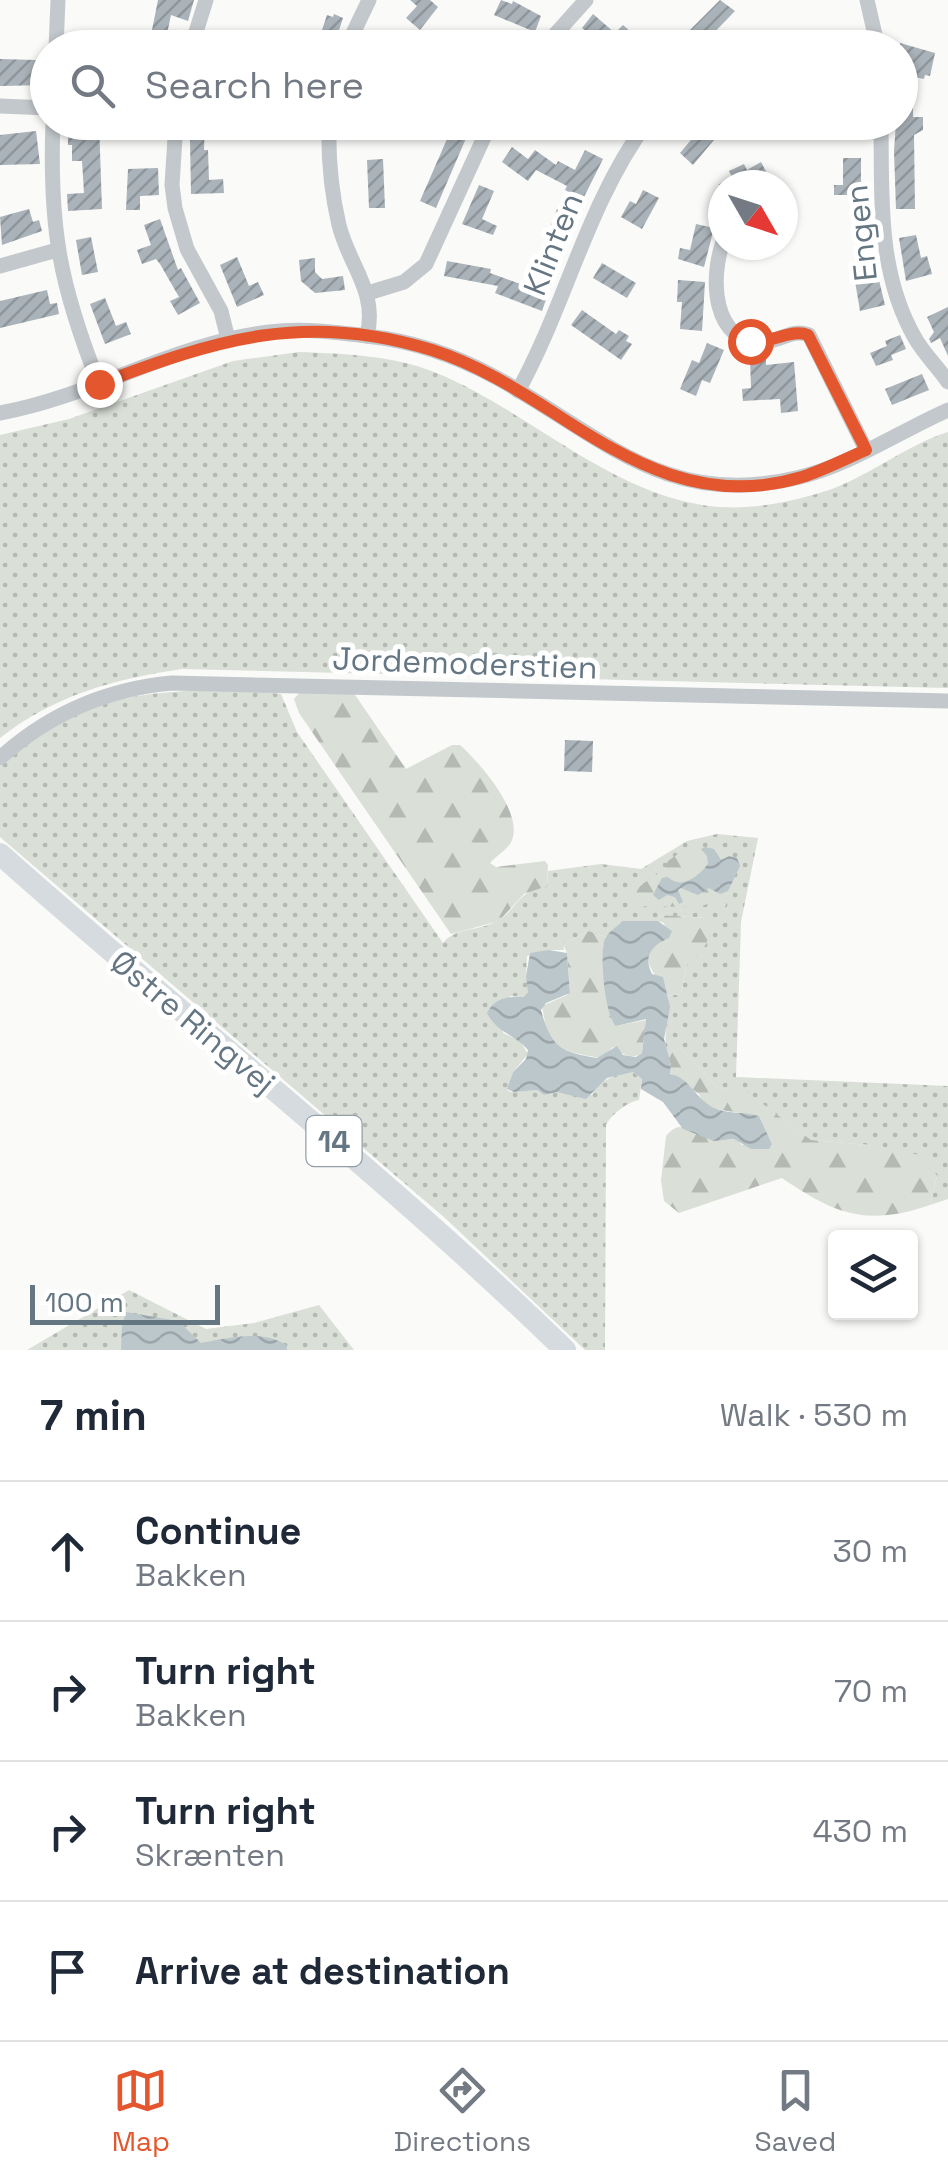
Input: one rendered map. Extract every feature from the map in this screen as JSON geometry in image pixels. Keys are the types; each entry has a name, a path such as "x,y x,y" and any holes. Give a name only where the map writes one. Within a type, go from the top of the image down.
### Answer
{"main road":[{"name":"Østre Ringvej","path":"0,854 123,964 424,1218 564,1350"}],"street":[{"path":"57,30 58,0"},
{"path":"197,30 206,0"},
{"path":"355,30 369,0"},
{"path":"558,30 586,0"},
{"path":"867,0 874,30"},
{"path":"0,106 30,107"},
{"path":"52,140 57,250 69,304 99,384"},
{"path":"175,140 175,208 187,249 222,311 228,340"},
{"path":"330,140 338,224 371,305 367,336"},
{"path":"368,293 404,282 426,264 483,140"},
{"name":"Klinten","path":"518,391 547,333 602,194 636,140"},
{"name":"Engen","path":"882,140 889,272 913,336 948,382"},
{"path":"0,266 57,250"},
{"path":"718,260 715,291 730,328 744,339 762,342 796,332 808,335 866,450"},
{"path":"0,413 48,402 174,355 228,340 292,331 367,336 434,351 518,391 644,467 733,487 802,477 948,410"},
{"name":"Jordemoderstien","path":"0,758 33,731 88,701 128,689 172,683 948,702"}],"green space":[{"path":"299,352 385,359 418,366 475,391 633,483 675,499 719,507 766,505 824,492 948,432 948,688 182,669 86,691 42,710 0,738 0,435 69,419 233,361"},
{"path":"238,689 281,694 297,732 443,943 454,934 502,918 522,897 547,886 548,871 601,864 641,869 687,841 717,834 758,838 741,922 736,1077 948,1086 948,1199 930,1205 937,1176 869,1145 811,1140 747,1093 718,1088 679,1047 665,1047 668,996 681,994 687,963 706,918 660,915 658,921 622,921 606,937 589,931 563,944 564,950 527,956 530,988 525,997 510,996 503,1033 520,1041 528,1054 513,1072 507,1090 592,1095 615,1076 633,1072 642,1079 639,1100 620,1109 606,1125 605,1350 585,1350 445,1218 0,837 0,766 57,724 84,711 139,696"},
{"path":"301,691 353,692 406,769 452,745 460,745 488,776 511,816 512,840 490,863 496,867 545,861 547,886 524,894 499,921 451,934 299,713 294,699"},
{"path":"692,844 705,847 702,850 708,864 693,880 669,881 667,895 680,904 683,901 677,890 714,889 729,898 725,907 714,912 709,903 700,907 629,906 629,895 647,881 653,870 657,875 663,873 668,861"},
{"path":"660,915 706,918 711,925 704,948 687,963 681,994 668,996 649,964 650,951 669,938 664,923 658,921"},
{"path":"589,931 606,937 603,947 616,1026 646,1020 642,1053 638,1055 627,1055 613,1047 601,1058 587,1056 566,1050 548,1038 542,1006 570,990 563,944"},
{"path":"665,1047 679,1047 718,1088 747,1092 811,1140 869,1145 925,1156 937,1176 930,1205 887,1215 852,1213 818,1200 782,1178 679,1213 664,1201 661,1180 666,1136 672,1130 686,1128 719,1139 736,1139 742,1145 772,1144 759,1116 715,1109 670,1073"},
{"path":"129,1290 206,1329 254,1323 319,1305 354,1350 27,1350"}],"water":[{"path":"701,849 714,849 721,860 737,858 740,866 728,891 720,894 709,888 698,895 681,888 678,890 683,902 679,904 675,897 667,895 659,900 653,895 662,878 684,882 699,873 708,864"},
{"path":"622,921 658,921 672,931 669,938 653,948 648,962 652,974 663,977 670,1007 664,1039 670,1074 682,1079 715,1108 759,1116 772,1144 769,1149 751,1149 734,1139 714,1141 683,1129 663,1102 641,1089 642,1079 633,1072 607,1078 586,1099 557,1092 544,1095 537,1090 507,1089 528,1050 487,1013 498,1001 524,997 528,992 530,953 567,953 570,993 546,1003 541,1010 559,1046 597,1058 617,1046 623,1055 636,1057 642,1053 646,1019 616,1026 606,998 603,946 606,936"},
{"path":"126,1312 178,1321 201,1343 256,1336 277,1340 287,1350 121,1350"}],"building":[{"path":"158,0 194,0 188,21 171,15 168,30 152,30"},
{"path":"410,0 430,0 438,7 420,30 406,18 417,6"},
{"path":"501,0 512,4 513,1 541,16 536,30 530,30 494,15"},
{"path":"720,0 735,11 717,30 690,30"},
{"path":"334,14 343,18 339,30 322,30 327,15"},
{"path":"593,14 612,30 584,30"},
{"path":"918,48 935,53 930,76 925,75 924,79 918,78"},
{"path":"0,59 30,60 30,85 0,86"},
{"path":"918,117 923,117 923,130 918,133"},
{"path":"30,132 30,140 37,140 40,164 0,165 0,135"},
{"path":"68,140 100,140 102,209 68,211 67,194 84,193 82,161 72,161 72,145 68,145"},
{"path":"190,140 204,140 209,180 223,179 224,193 191,194"},
{"path":"447,140 465,140 436,208 420,201"},
{"path":"691,140 714,140 693,165 680,153"},
{"path":"895,140 914,140 915,209 896,209"},
{"path":"512,147 528,159 535,150 556,165 558,161 575,170 585,150 603,159 583,199 536,170 528,181 502,162"},
{"path":"843,158 861,158 861,195 834,195 834,185 843,185"},
{"path":"383,159 385,208 369,208 367,160"},
{"path":"761,162 765,170 747,170"},
{"path":"158,168 159,195 140,196 140,210 126,210 128,169"},
{"path":"479,185 494,191 482,219 497,226 493,235 462,224"},
{"path":"643,190 659,198 642,229 621,217 630,201 636,204"},
{"path":"29,209 33,222 39,220 42,231 2,245 0,217"},
{"path":"557,209 574,215 558,259 541,253"},
{"path":"160,219 178,270 181,268 200,303 178,315 170,301 179,297 160,264 156,259 142,264 137,250 151,245 144,225"},
{"path":"696,224 708,227 704,267 678,259 680,248 690,250"},
{"path":"916,235 921,258 927,256 932,274 906,281 899,238"},
{"path":"91,237 98,272 82,275 76,240"},
{"path":"237,257 249,286 258,282 264,295 237,307 220,265"},
{"path":"315,258 315,272 322,279 343,276 345,290 315,293 301,281 299,260"},
{"path":"447,261 491,269 490,273 548,294 542,311 495,293 498,286 444,276"},
{"path":"602,263 636,283 627,298 593,278"},
{"path":"875,264 885,305 860,311 853,269"},
{"path":"678,280 705,282 702,331 680,329 682,302 677,302"},
{"path":"47,290 50,304 57,303 59,314 0,328 0,301"},
{"path":"105,298 116,326 126,322 131,334 105,344 90,304"},
{"path":"948,307 948,356 940,338 931,343 934,332 927,317"},
{"path":"582,310 616,334 619,330 629,336 626,341 632,344 621,360 571,325"},
{"path":"900,335 906,349 891,355 893,360 876,366 870,353"},
{"path":"707,343 724,350 710,383 702,380 696,396 680,389 692,360 699,363"},
{"path":"766,359 766,365 794,362 798,411 781,413 780,399 743,401 742,389 751,388 750,360"},
{"path":"922,374 929,390 892,405 885,389"},
{"path":"565,740 593,741 592,772 564,771"}],"route":[{"path":"99,384 174,355 228,340 269,332 313,331 391,340 462,361 496,377 630,460 692,481 733,487 776,483 827,468 866,450 808,335 796,332 773,341 750,341"}]}
